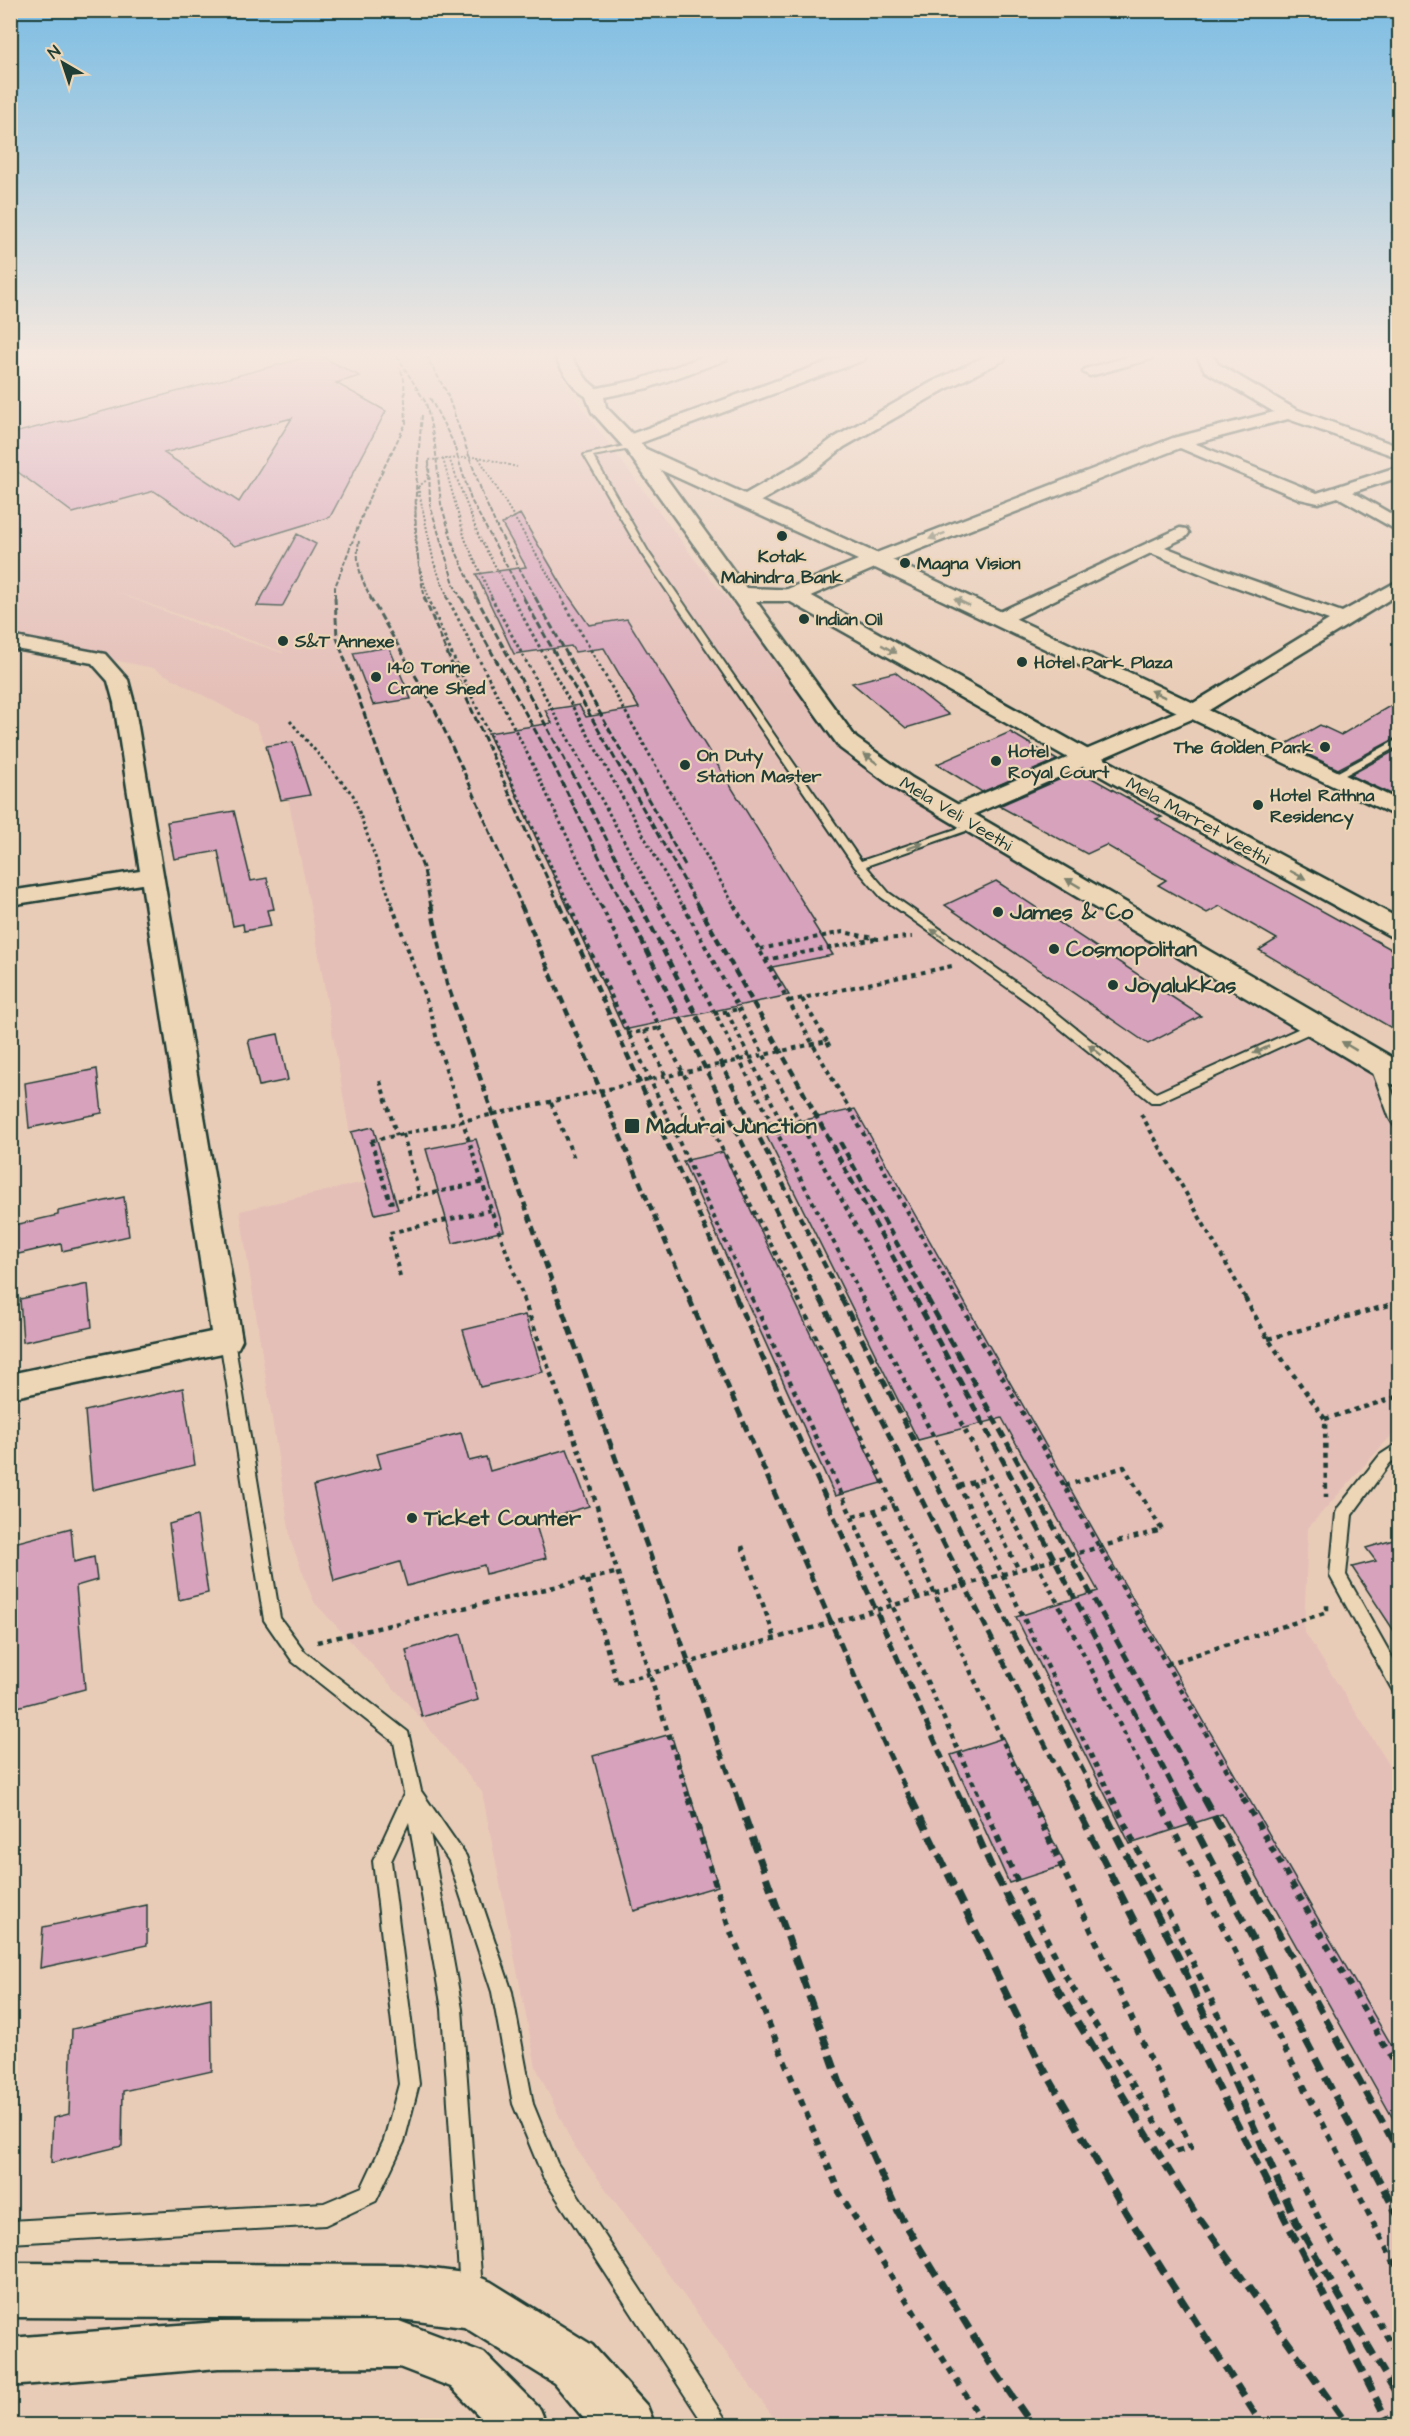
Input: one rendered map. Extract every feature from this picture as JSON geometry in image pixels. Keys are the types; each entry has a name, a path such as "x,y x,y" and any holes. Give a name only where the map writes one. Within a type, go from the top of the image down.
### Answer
{"main road":[{"name":"Mela Veli Veethi","path":"650,470 848,743 903,783 1400,1076"},
{"path":"685,470 1400,811"},
{"path":"747,501 802,470"},
{"path":"793,595 1108,470"},
{"name":"Mela Marret Veethi","path":"740,594 793,595 1083,758 1400,930"},
{"path":"10,2290 401,2292 472,2301 573,2364 627,2426"}],"street":[{"path":"1245,470 1312,498 1325,497 1400,471"},
{"path":"1340,491 1400,527"},
{"path":"1000,619 1180,533"},
{"path":"1151,547 1220,575 1346,620"},
{"path":"965,820 1083,758 1194,711 1400,585"},
{"path":"10,642 98,658 118,680 124,703 226,1340 10,1386"},
{"path":"10,898 152,876"},
{"path":"10,2362 218,2345 399,2344 467,2370 523,2426"}],"lane":[{"path":"597,470 645,553 859,865 885,895 1033,1000 1155,1099 1314,1026"},
{"path":"1332,778 1400,741"},
{"path":"859,865 965,820"},
{"path":"1375,1062 1396,1119 1400,1124"},
{"path":"226,1340 272,1620 299,1657 402,1738 452,2009 472,2301"},
{"path":"1400,1448 1385,1459 1344,1513 1338,1576 1400,1688"},
{"path":"10,2232 325,2214 369,2194 394,2142 409,2084 382,1861 413,1794"},
{"path":"413,1794 457,1856 502,1992 523,2104 550,2170 719,2426"}],"path":[{"path":"418,487 434,563 443,589 530,757 660,1028 798,1298 1191,2146 1174,2152 1065,1975 1015,1876 853,1516 451,652 426,591 415,546 414,518 418,487 428,479 428,470"},
{"path":"446,470 465,539 487,590 630,849 959,1486 1320,2221 1400,2360"},
{"path":"453,470 479,537 739,1009 1054,1596 1400,2275"},
{"path":"486,470 559,593 765,960 1400,2073"},
{"path":"290,721 353,795 432,1016 437,1041 484,1182 491,1210 584,1466 728,1925 839,2192 985,2426"},
{"path":"759,949 843,932 879,939"},
{"path":"765,960 879,939 941,936"},
{"path":"789,1001 964,964"},
{"path":"802,999 831,1048"},
{"path":"714,1014 739,1009"},
{"path":"727,1012 786,1131"},
{"path":"627,1034 660,1028"},
{"path":"644,1030 690,1128"},
{"path":"484,1182 390,1202 371,1142 827,1041"},
{"path":"380,1081 397,1136"},
{"path":"551,1103 574,1158"},
{"path":"1138,1108 1268,1340 1325,1419 1326,1510"},
{"path":"776,1133 803,1129"},
{"path":"403,1134 420,1196"},
{"path":"399,1276 389,1233 491,1210"},
{"path":"1268,1340 1400,1302"},
{"path":"1325,1419 1400,1396"},
{"path":"587,1579 617,1683 1018,1568 1162,1530 1124,1467 1065,1486"},
{"path":"959,1486 990,1477"},
{"path":"973,1482 1018,1568"},
{"path":"853,1516 895,1505"},
{"path":"875,1511 917,1597"},
{"path":"742,1546 776,1638"},
{"path":"292,1648 619,1572"},
{"path":"1167,1664 1327,1612 1327,1600"}],"shaded area":[{"path":"10,470 628,470 696,561 852,748 1399,1084 1399,1427 1308,1528 1304,1631 1399,1780 1399,2425 779,2425 572,2143 536,2067 482,1792 410,1706 314,1602 291,1542 240,1211 364,1182 349,1129 312,915 281,764 264,742 256,724 153,668 11,639","holes":["113,591 283,652 207,628"]}],"building":[{"path":"15,470 190,470 239,502 259,470 355,470 330,517 235,546 154,491 73,513"},
{"path":"520,514 566,592 589,625 627,619 815,922 813,923 833,955 772,967 789,995 624,1030 488,733 552,723 545,710 579,705 586,717 639,708 604,648 575,652 571,646 514,654 476,574 526,567 502,524"},
{"path":"297,534 316,544 282,607 257,606"},
{"name":"140 Tonne Crane Shed","path":"389,647 411,699 373,705 353,653"},
{"path":"895,672 949,715 906,728 852,683"},
{"path":"1400,700 1400,736 1338,769 1286,744 1320,725 1341,735"},
{"name":"Hotel Royal Court","path":"1010,732 1057,760 982,792 937,764"},
{"path":"293,742 310,795 281,800 266,746"},
{"path":"1400,748 1400,798 1350,775"},
{"path":"1079,771 1162,817 1156,819 1400,954 1400,1033 1259,950 1277,939 1220,906 1207,913 1158,885 1166,880 1106,845 1087,854 999,806"},
{"path":"234,811 251,881 267,878 274,909 267,910 271,926 244,931 243,924 233,926 218,851 174,859 167,822"},
{"path":"996,881 1201,1016 1148,1044 945,905"},
{"path":"278,1034 288,1080 259,1086 248,1040"},
{"path":"97,1069 102,1113 29,1128 25,1083"},
{"path":"855,1109 1118,1573 1400,2060 1400,2131 1222,1814 1130,1844 1016,1617 1098,1591 1002,1418 918,1440 763,1129"},
{"path":"373,1127 398,1209 375,1214 351,1132"},
{"path":"476,1139 504,1231 453,1243 426,1149"},
{"path":"723,1152 882,1483 835,1496 683,1161"},
{"path":"124,1197 129,1236 62,1251 61,1244 10,1256 10,1226 58,1215 58,1211"},
{"path":"88,1284 92,1327 23,1342 20,1299"},
{"path":"525,1315 543,1372 480,1387 463,1330"},
{"path":"183,1388 195,1465 92,1490 85,1411"},
{"name":"Ticket Counter","path":"461,1433 469,1461 486,1457 490,1471 567,1449 589,1506 535,1522 546,1558 486,1574 484,1565 407,1586 400,1562 334,1581 313,1486 381,1468 377,1454"},
{"path":"197,1516 208,1593 179,1600 169,1524"},
{"path":"71,1528 74,1562 94,1557 97,1580 76,1586 85,1689 10,1709 10,1544"},
{"path":"1400,1538 1400,1640 1352,1567 1376,1561 1366,1548"},
{"path":"461,1634 478,1700 422,1717 406,1650"},
{"path":"671,1734 718,1886 634,1911 593,1756"},
{"path":"1003,1738 1065,1865 1009,1883 951,1755"},
{"path":"147,1905 147,1945 40,1968 43,1927"},
{"path":"211,1998 212,2071 123,2091 122,2146 51,2163 53,2118 69,2114 72,2029"}],"railway":[{"path":"335,597 335,587 369,498 383,470"},
{"path":"417,470 417,552 425,598"},
{"path":"429,470 430,505 455,587 461,598"},
{"path":"438,470 441,504 454,547 477,598"},
{"path":"462,470 471,500 524,598"},
{"path":"474,470 499,532 536,598"},
{"path":"359,541 360,571 371,598"},
{"path":"335,597 337,638 388,780 424,870 431,907"},
{"path":"370,597 435,710 522,907"},
{"path":"424,597 458,679 560,907"},
{"path":"461,597 546,750 624,907"},
{"path":"476,597 585,797 641,907"},
{"path":"523,597 699,907"},
{"path":"535,597 685,865"},
{"path":"431,905 447,984 558,1299"},
{"path":"521,905 690,1299"},
{"path":"560,905 737,1299"},
{"path":"624,905 820,1299"},
{"path":"640,905 842,1299"},
{"path":"698,905 916,1299"},
{"path":"840,1142 928,1299"},
{"path":"558,1298 738,1800"},
{"path":"689,1298 911,1800"},
{"path":"736,1298 961,1800"},
{"path":"820,1298 1073,1800"},
{"path":"841,1298 1098,1800"},
{"path":"915,1298 1001,1457 1180,1800"},
{"path":"927,1298 1205,1800"},
{"path":"738,1798 840,2083 898,2212 996,2373 1033,2426"},
{"path":"911,1798 1036,2055 1126,2213 1263,2426"},
{"path":"961,1798 992,1868 1053,1982 1194,2211 1348,2426"},
{"path":"1072,1798 1390,2426"},
{"path":"1097,1798 1181,1962 1296,2222 1400,2400"},
{"path":"1179,1798 1400,2220"},
{"path":"1204,1798 1400,2154"}],"place":[{"name":"Kotak Mahindra Bank","path":"782,536"},
{"name":"Magna Vision","path":"905,563"},
{"name":"Indian Oil","path":"804,619"},
{"name":"S&T Annexe","path":"283,641"},
{"name":"Hotel Park Plaza","path":"1022,662"},
{"name":"140 Tonne Crane Shed","path":"376,677"},
{"name":"The Golden Park","path":"1325,747"},
{"name":"Hotel Royal Court","path":"996,761"},
{"name":"On Duty Station Master","path":"685,765"},
{"name":"Hotel Rathna Residency","path":"1258,805"},
{"name":"James & Co","path":"998,912"},
{"name":"Cosmopolitan","path":"1054,949"},
{"name":"Joyalukkas","path":"1113,985"},
{"name":"Madurai Junction","path":"632,1126"},
{"name":"Ticket Counter","path":"412,1518"}]}
